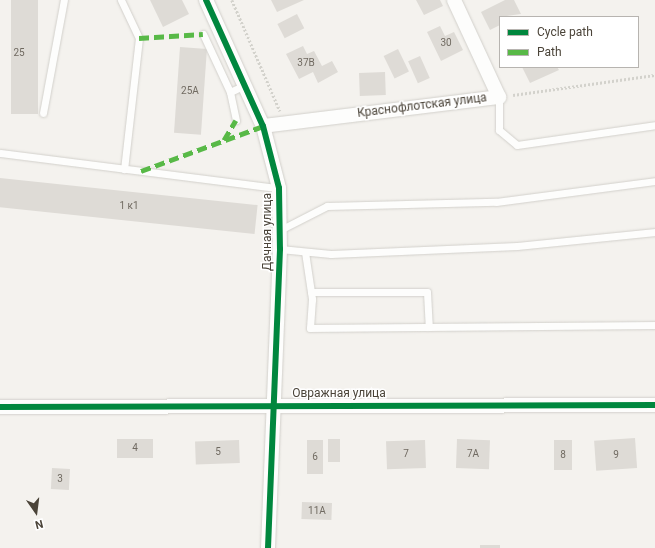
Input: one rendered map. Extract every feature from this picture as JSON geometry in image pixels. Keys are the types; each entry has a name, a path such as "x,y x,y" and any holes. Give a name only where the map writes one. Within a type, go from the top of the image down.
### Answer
{"street":[{"name":"Дачная улица","path":"206,0 263,126 279,188 280,249 275,405 268,548"},
{"name":"Краснофлотская улица","path":"263,126 499,97 454,0"},
{"name":"Овражная улица","path":"0,407 655,405"}],"lane":[{"path":"44,113 64,0"},
{"path":"121,0 139,38 124,168"},
{"path":"203,34 230,92 236,120"},
{"path":"230,92 245,86"},
{"path":"499,97 499,130 517,145 655,125"},
{"path":"0,153 279,188"},
{"path":"280,230 327,206 496,202 655,181"},
{"path":"280,249 331,254 517,246 655,232"},
{"path":"305,252 311,292 310,328 655,325"},
{"path":"311,292 427,292 429,327"}],"path":[{"path":"232,0 279,104"},
{"path":"499,97 655,75"}],"building":[{"path":"11,0 38,0 38,114 11,114"},
{"path":"150,0 182,0 189,14 163,27"},
{"path":"271,0 304,0 277,12"},
{"path":"416,0 440,0 443,6 424,15"},
{"path":"505,0 514,0 521,14 499,16 499,26 490,30 481,12"},
{"path":"297,14 304,28 285,38 277,24"},
{"path":"440,26 445,36 454,32 463,50 441,61 427,32"},
{"path":"303,46 307,54 314,51 322,66 332,61 338,72 318,83 313,72 299,79 286,54"},
{"path":"180,47 207,49 201,135 174,133"},
{"path":"398,49 409,71 395,78 384,56"},
{"path":"420,56 430,78 418,83 408,61"},
{"path":"522,68 558,68 559,70 530,83"},
{"path":"385,72 386,95 360,96 359,73"},
{"path":"0,178 258,205 255,234 0,207"},
{"path":"635,438 637,468 596,471 594,441"},
{"path":"117,439 153,439 153,458 117,458"},
{"path":"328,439 340,439 340,462 328,462"},
{"path":"457,439 490,440 489,469 456,468"},
{"path":"239,440 240,463 196,465 195,442"},
{"path":"307,440 323,440 323,474 307,474"},
{"path":"425,440 426,468 387,469 386,441"},
{"path":"554,440 572,440 572,470 554,470"},
{"path":"52,468 70,469 69,490 51,489"},
{"path":"302,502 332,503 331,520 301,519"},
{"path":"480,545 500,545 500,548 480,548"}],"marked path":[{"path":"139,38 203,34"},
{"path":"224,140 236,120"},
{"path":"141,171 263,126"}],"cycle path":[{"path":"206,0 263,126 279,188 280,249 268,548"},
{"path":"0,407 655,405"}]}
